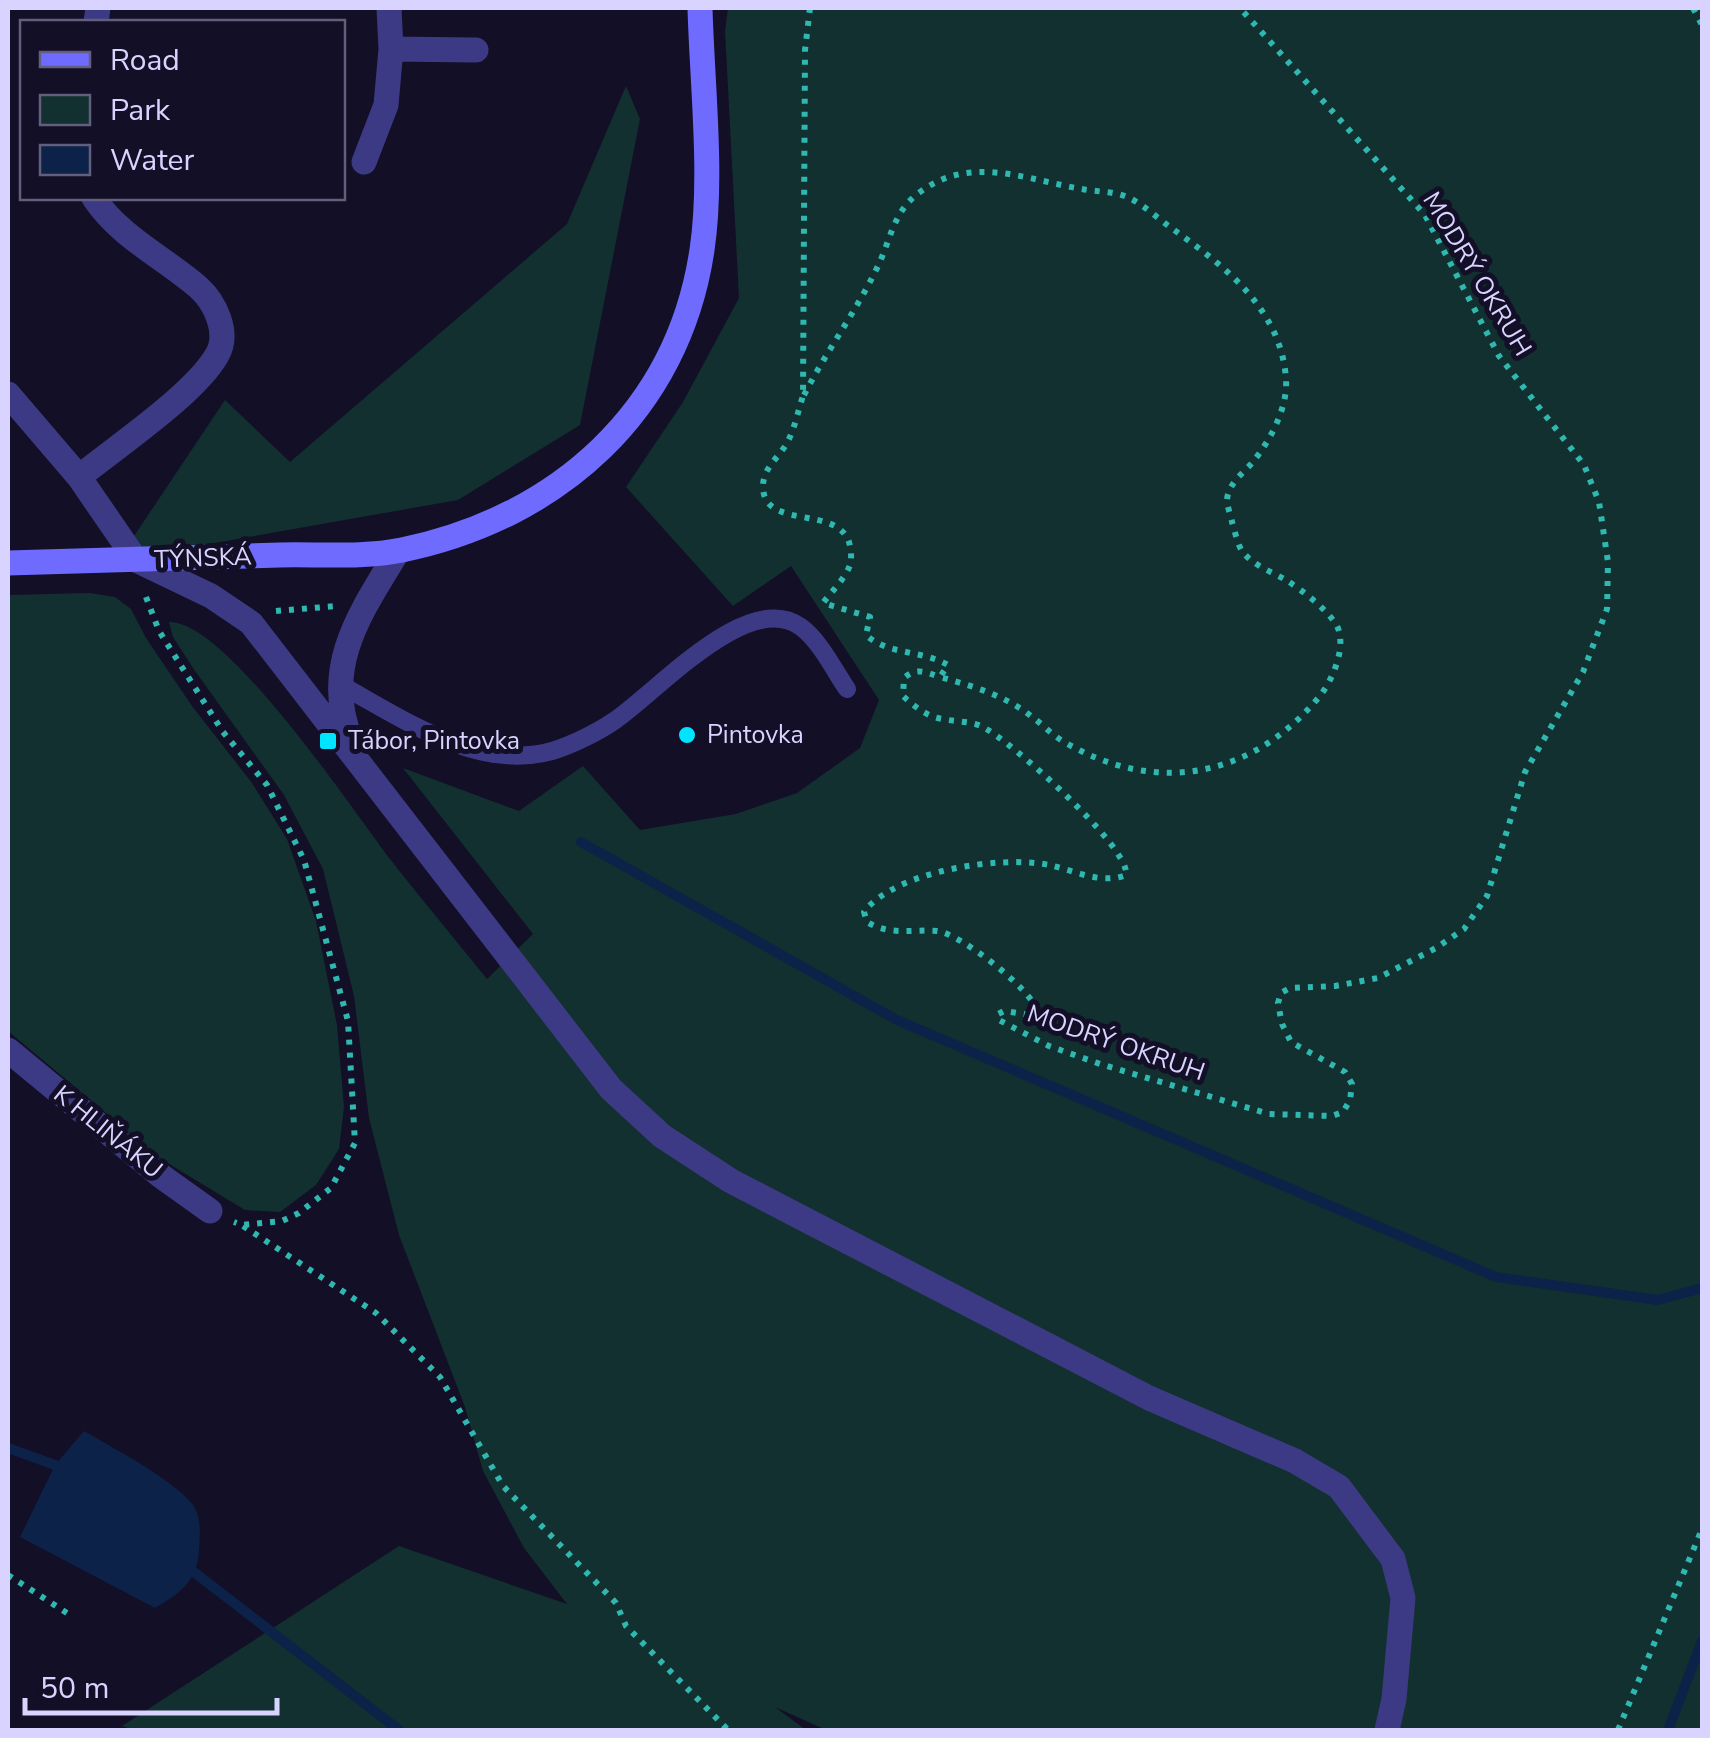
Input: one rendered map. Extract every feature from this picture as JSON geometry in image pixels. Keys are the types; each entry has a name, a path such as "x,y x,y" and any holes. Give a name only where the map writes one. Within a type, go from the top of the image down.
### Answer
{"main road":[{"name":"TÝNSKÁ","path":"8,563 398,551 486,525 560,485 609,443 628,420 675,348 694,287 706,214 700,8"}],"street":[{"path":"364,162 386,105 390,8"},
{"path":"391,49 476,50"},
{"path":"80,477 197,382 220,352 222,329 214,305 200,289 108,218 95,200"},
{"path":"8,394 80,477 136,560 211,596 251,623 610,1089 662,1136 731,1181 1150,1398 1295,1461 1338,1486 1393,1558 1403,1598 1394,1700 1387,1730"},
{"path":"358,758 341,716 339,684 346,647 398,551"},
{"name":"K HLIŇÁKU","path":"8,1050 161,1176 210,1211"}],"lane":[{"path":"339,684 419,728 484,754 552,751 612,722 721,636 762,620 788,620 800,626 847,689"}],"path":[{"path":"803,396 805,50 810,8"},
{"name":"MODRÝ OKRUH","path":"940,678 920,670 912,672 904,678 902,696 917,709 939,719 981,726 1028,758 1118,850 1127,867 1126,875 1094,877 1045,864 958,867 928,875 873,900 864,912 867,922 879,930 940,931 955,938 1033,1001 1036,1008 1031,1014 1004,1011 998,1014 999,1020 1049,1046 1154,1082 1269,1114 1332,1116 1343,1112 1352,1084 1345,1072 1291,1042 1282,1024 1278,1003 1281,993 1290,988 1335,986 1378,978 1436,948 1464,928 1487,896 1525,772 1583,672 1607,610 1608,562 1600,502 1584,465 1499,356 1425,215 1240,8"},
{"path":"1694,8 1702,26"},
{"path":"971,170 1007,172 1128,197 1234,276 1271,324 1281,350 1286,382 1283,406 1268,441 1233,483 1227,499 1242,551 1291,583 1335,622 1341,637 1338,659 1325,690 1296,724 1249,756 1222,766 1158,773 1120,766 1085,752 1058,738 1007,701 977,687 940,678 948,665 929,654 876,644 866,635 870,617 822,604 849,568 852,557 847,536 824,520 773,508 763,495 762,482 787,443 803,396 829,346 878,267 901,209 922,190 971,170"},
{"path":"145,593 158,630 223,732 266,786 304,860 348,1021 355,1143 331,1188 299,1213 282,1221 242,1225"},
{"path":"270,614 280,609 312,606 348,608"},
{"path":"210,1211 242,1225 376,1312 440,1377 503,1486 616,1603 626,1626 728,1730"},
{"path":"1618,1730 1702,1530"},
{"path":"8,1576 67,1613"}],"green space":[{"path":"728,8 1702,8 1702,1730 826,1730 775,1707 806,1730 134,1730 122,1726 399,1546 567,1604 524,1548 483,1471 465,1407 399,1235 369,1118 354,996 323,869 284,795 193,668 173,637 169,622 193,630 223,652 254,684 487,979 533,934 403,768 519,811 583,766 640,830 736,814 797,793 860,748 879,700 791,566 733,606 626,487 683,402 739,298 725,31"},
{"path":"626,86 640,119 580,425 458,500 118,560 225,400 290,462 567,224"},
{"path":"90,593 115,597 131,609 192,706 252,783 287,839 316,921 337,1025 344,1107 339,1149 316,1185 280,1212 245,1210 161,1159 8,1031 8,595"}],"water":[{"path":"84,1431 158,1475 196,1510 200,1534 195,1571 179,1592 155,1608 20,1537 55,1465"}],"waterway":[{"path":"581,842 897,1020 1496,1277 1658,1300 1702,1288"},
{"path":"8,1448 66,1473"},
{"path":"186,1566 399,1730"},
{"path":"1668,1730 1702,1641"}],"place":[{"name":"Pintovka","path":"687,735"},
{"name":"Tábor, Pintovka","path":"328,741"}]}
